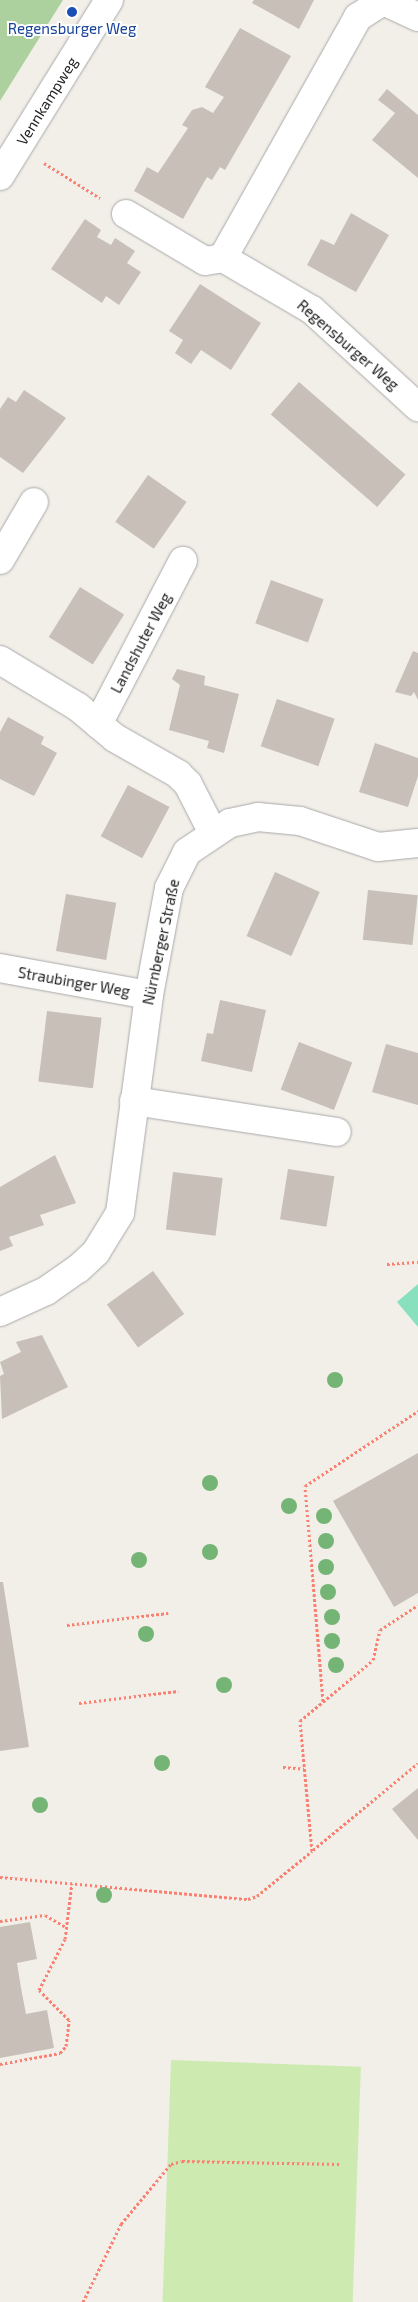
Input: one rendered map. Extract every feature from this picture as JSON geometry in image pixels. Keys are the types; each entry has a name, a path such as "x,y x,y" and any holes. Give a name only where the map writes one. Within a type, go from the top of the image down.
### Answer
{"street":[{"name":"Vennkampweg","path":"0,176 109,0"},
{"path":"223,258 358,17 383,0 418,17"},
{"name":"Regensburger Weg","path":"126,214 205,260 223,258 312,310 418,407"},
{"path":"0,560 34,502"},
{"name":"Landshuter Weg","path":"98,724 183,561"},
{"path":"0,660 78,707 115,738 178,774 188,784 213,833"},
{"name":"Nürnberger Straße","path":"0,1312 46,1291 78,1269 112,1232 120,1213 149,995 172,881 187,852 230,823 279,817 378,847 418,843"},
{"name":"Straubinger Weg","path":"0,968 149,995"},
{"path":"134,1101 337,1132"}],"path":[{"path":"48,165 126,214"},
{"path":"387,1264 418,1262"},
{"path":"323,1702 305,1486 418,1410"},
{"path":"312,1850 300,1721 373,1660 380,1630 418,1605"},
{"path":"67,1626 168,1613"},
{"path":"79,1703 178,1691"},
{"path":"0,1877 248,1899 257,1896 418,1763"},
{"path":"282,1767 304,1769"},
{"path":"0,2064 60,2053 66,2046 69,2020 39,1990 59,1956 66,1927 72,1883"},
{"path":"0,1921 45,1915 66,1927"},
{"path":"83,2302 121,2224 171,2164 182,2160 340,2164"}],"green space":[{"path":"0,0 63,0 0,101"},
{"path":"418,1284 418,1327 397,1302"},
{"path":"171,2060 361,2067 353,2302 163,2302"}],"building":[{"path":"254,0 314,0 299,29 252,3"},
{"path":"240,28 291,56 225,170 220,167 212,180 207,177 183,219 134,191 147,167 158,173 188,128 182,125 192,110 202,107 213,113 224,97 205,87"},
{"path":"387,89 418,115 418,178 372,140 395,113 378,100"},
{"path":"351,213 389,235 356,292 307,265 321,239 334,245"},
{"path":"85,219 101,230 97,237 111,245 115,238 135,251 127,263 141,272 119,305 106,296 102,303 51,269"},
{"path":"200,284 261,323 231,370 201,350 191,364 175,353 183,340 169,331"},
{"path":"299,382 405,475 377,507 271,414"},
{"path":"24,390 66,418 23,473 0,457 0,409 8,397 16,402"},
{"path":"148,475 187,502 154,549 115,522"},
{"path":"271,580 324,599 308,642 255,623"},
{"path":"80,587 124,615 93,665 49,637"},
{"path":"413,651 418,653 418,700 414,692 411,696 395,692"},
{"path":"177,669 205,676 204,685 239,694 224,753 207,748 209,741 169,730 180,685 172,679"},
{"path":"277,699 335,719 318,766 261,746"},
{"path":"8,717 44,737 41,744 57,753 34,796 0,779 0,732"},
{"path":"375,743 418,758 418,776 408,807 359,792"},
{"path":"128,785 169,807 142,858 101,836"},
{"path":"275,872 320,892 291,956 247,936"},
{"path":"368,890 418,895 412,945 363,940"},
{"path":"66,894 116,903 106,960 56,951"},
{"path":"220,1000 266,1010 252,1072 201,1061 207,1033 213,1034"},
{"path":"47,1011 102,1018 93,1088 38,1081"},
{"path":"299,1042 352,1062 334,1110 281,1090"},
{"path":"386,1044 418,1053 418,1105 372,1092"},
{"path":"55,1155 76,1203 40,1215 44,1225 9,1237 13,1246 0,1251 0,1187"},
{"path":"288,1169 334,1176 326,1227 280,1219"},
{"path":"173,1172 223,1178 216,1236 166,1230"},
{"path":"153,1271 184,1314 138,1347 107,1305"},
{"path":"42,1335 68,1387 2,1419 0,1376 4,1374 0,1362 21,1352 16,1342"},
{"path":"418,1453 418,1593 394,1607 333,1501"},
{"path":"0,1582 3,1582 29,1747 0,1751"},
{"path":"418,1788 418,1840 392,1809"},
{"path":"30,1922 37,1959 17,1963 21,1988 26,2014 47,2010 54,2048 0,2058 0,1927"}],"place":[{"name":"Regensburger Weg","path":"72,12"}]}
